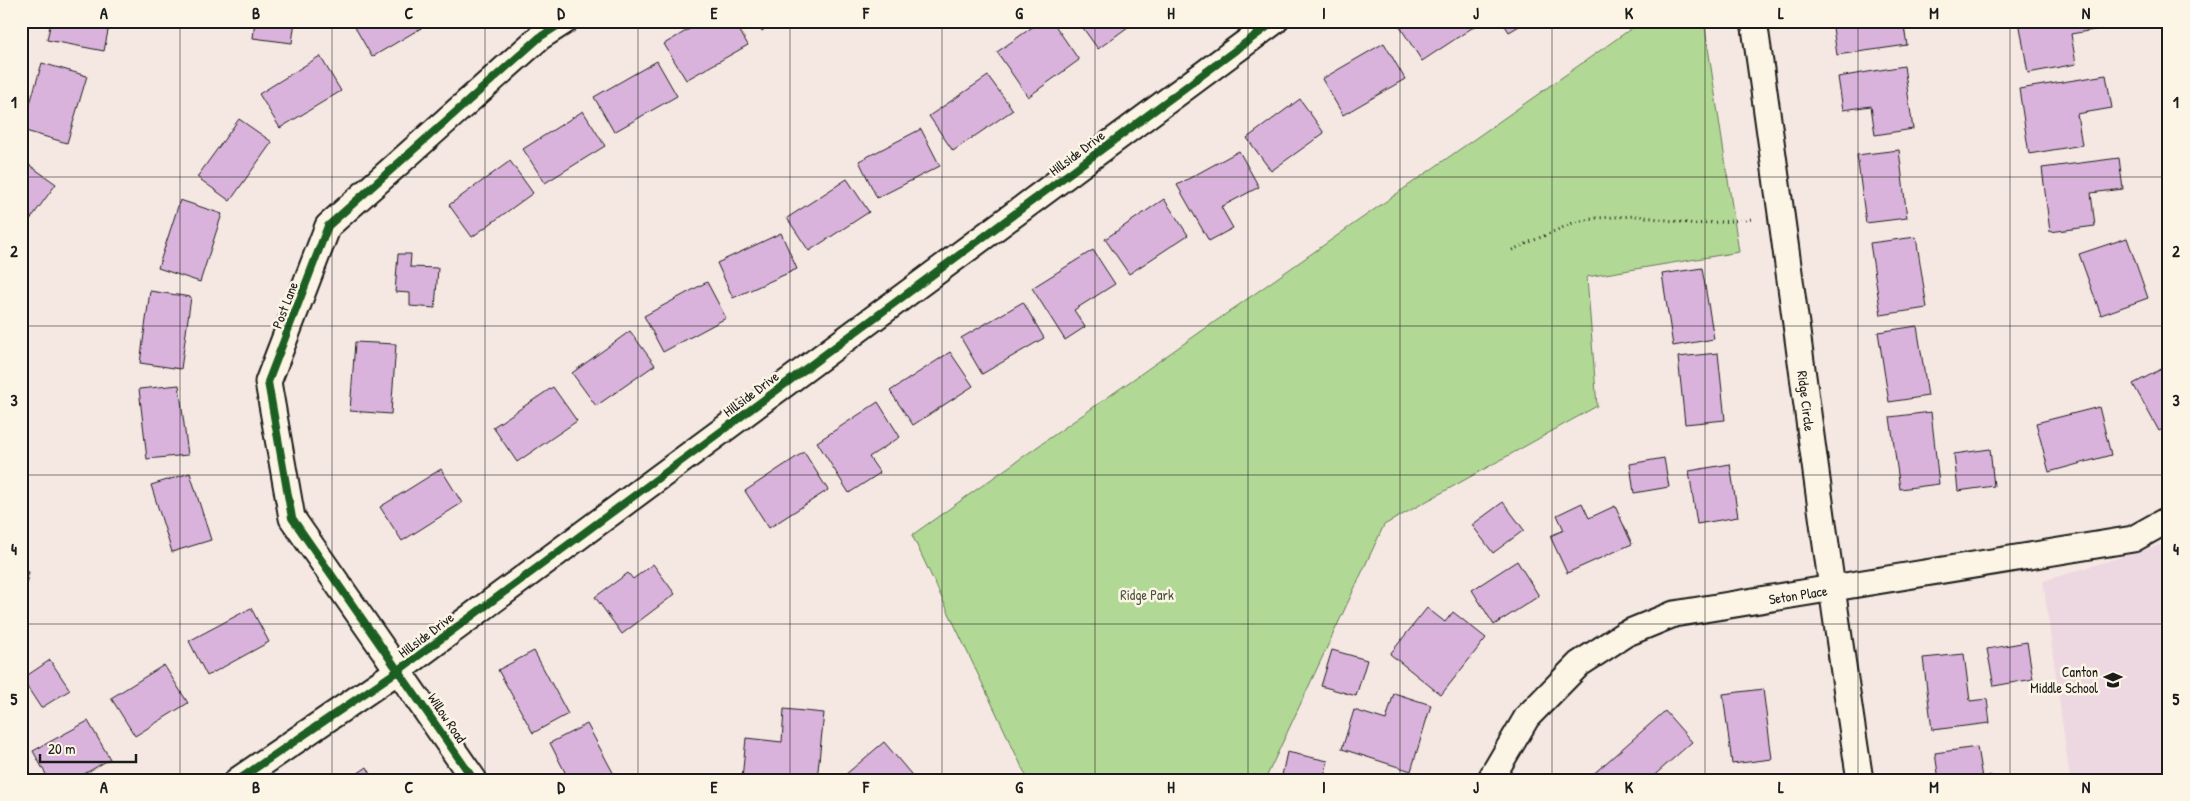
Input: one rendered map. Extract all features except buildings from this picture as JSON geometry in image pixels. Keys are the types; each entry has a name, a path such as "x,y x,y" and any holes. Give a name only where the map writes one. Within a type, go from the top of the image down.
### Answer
{"street":[{"name":"Post Lane","path":"400,670 292,518 268,382 328,226 535,29 565,21"},
{"name":"Hillside Drive","path":"238,780 400,670 1275,21"},
{"name":"Ridge Circle","path":"1754,21 1831,590 1860,780"},
{"name":"Seton Place","path":"1490,780 1527,717 1579,664 1625,634 1674,614 1831,590 2133,539 2169,519"},
{"name":"Willow Road","path":"400,670 474,780"}],"path":[{"path":"1512,250 1575,222 1596,218 1637,216 1696,224 1782,217"}],"shaded area":[{"name":"Canton Middle School","path":"2169,542 2169,780 2070,780 2043,581"}],"green space":[{"name":"Ridge Park","path":"1642,21 1704,21 1739,252 1587,277 1597,406 1384,525 1265,780 1028,780 912,535"}],"cycle path":[{"path":"474,780 292,518 268,382 328,226 540,37 565,21"},
{"path":"238,780 399,670 1275,21"}],"place":[{"name":"Canton Middle School","path":"2113,680"}]}
